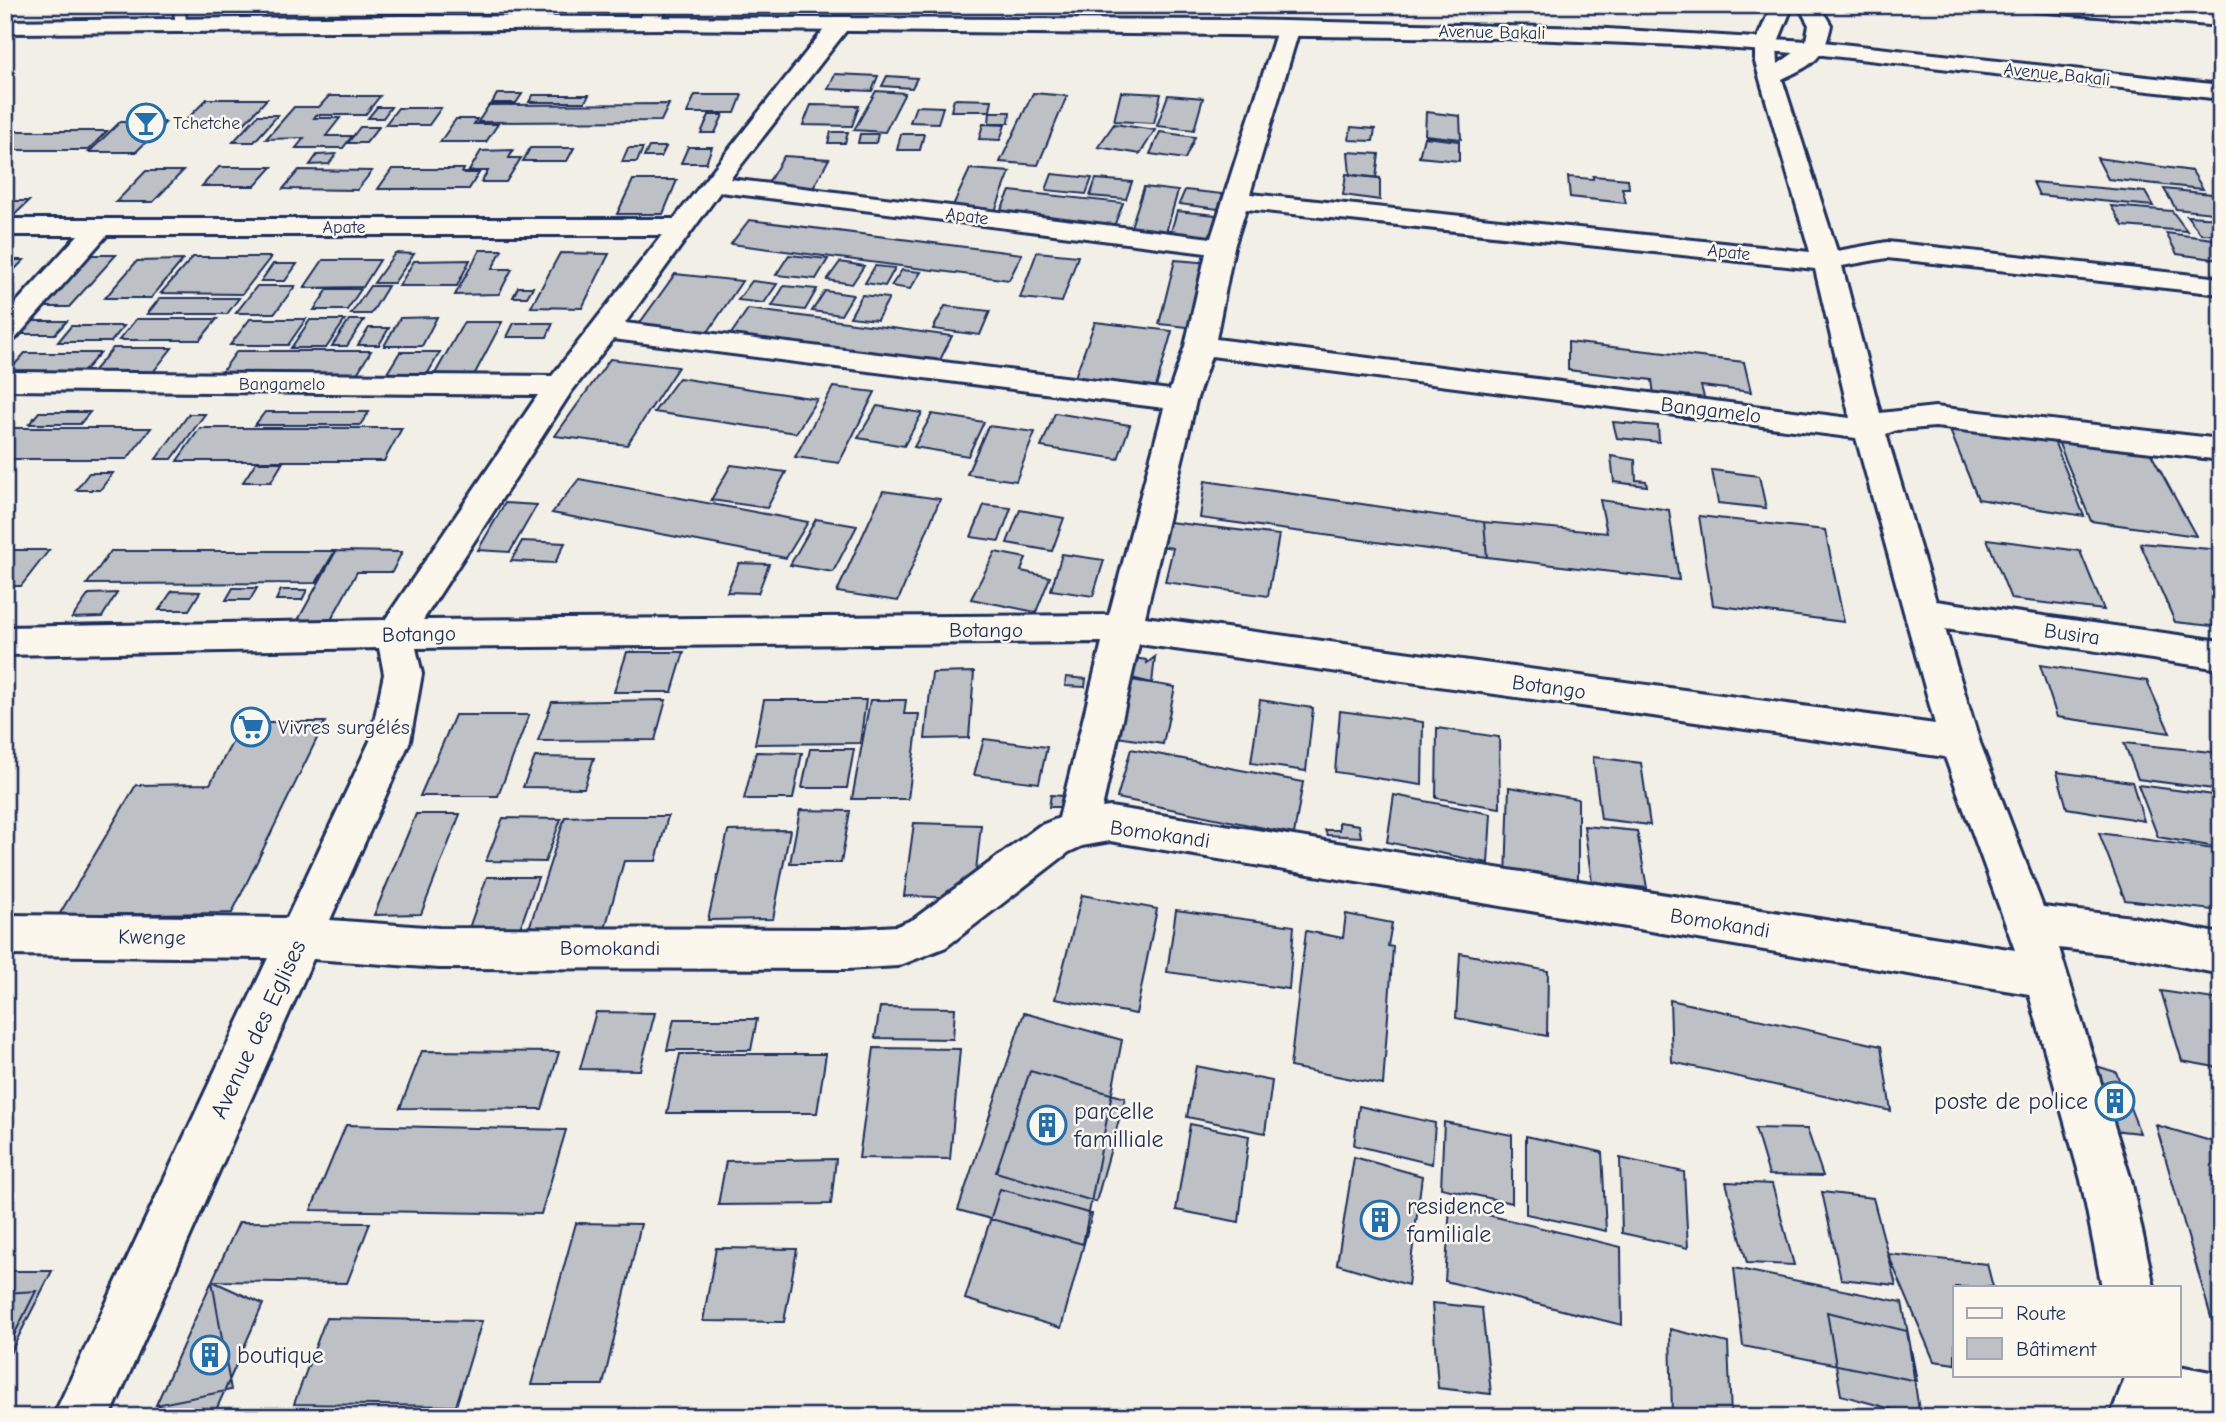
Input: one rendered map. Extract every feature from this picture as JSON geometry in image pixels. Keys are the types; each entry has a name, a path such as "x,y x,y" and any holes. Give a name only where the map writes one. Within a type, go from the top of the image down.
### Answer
{"street":[{"path":"1783,5 1766,44 1766,62 1827,262 1869,430 1960,743 2047,976 2106,1180 2128,1286"},
{"path":"1772,75 1794,65 1815,48 1820,24 1808,5"},
{"path":"2035,5 2221,20"},
{"name":"Avenue Bakali","path":"5,27 180,15 653,15 842,23 1289,27 1574,34 1815,48 2221,92"},
{"path":"395,635 560,386 606,330 713,184 842,23"},
{"path":"1077,829 1181,401 1200,346 1221,247 1289,27"},
{"name":"Apate","path":"713,184 1221,247"},
{"name":"Apate","path":"1235,200 1827,262 1855,254 1887,250 2221,286"},
{"name":"Apate","path":"5,227 682,227"},
{"path":"5,333 100,227"},
{"path":"606,330 1181,401"},
{"name":"Bangamelo","path":"1200,346 1869,430 1891,419 1935,417 2221,450"},
{"name":"Bangamelo","path":"5,381 560,386"},
{"name":"Busira","path":"1923,612 2221,655"},
{"name":"Botango","path":"5,641 1124,628 1960,743"},
{"name":"Avenue des Eglises","path":"81,1417 390,741 403,674 395,635"},
{"name":"Bomokandi","path":"300,938 439,948 847,949 898,946 930,933 1054,839 1077,829 1110,824 2047,976"},
{"path":"2028,925 2133,937 2221,954"},
{"name":"Kwenge","path":"5,935 300,938"},
{"path":"2144,1393 2221,1402"}],"building":[{"path":"280,5 365,5 277,8"},
{"path":"835,74 878,76 872,91 828,89"},
{"path":"887,76 917,78 912,88 882,86"},
{"path":"876,91 905,93 885,132 854,130"},
{"path":"1121,92 1161,94 1154,123 1114,121"},
{"path":"1033,93 1067,96 1038,165 1000,162"},
{"path":"497,94 522,94 516,103 492,103"},
{"path":"533,95 589,95 585,102 529,102"},
{"path":"695,95 742,95 735,113 687,113"},
{"path":"1168,95 1203,98 1194,130 1157,126"},
{"path":"329,96 380,96 365,115 316,115 314,118 340,118 326,136 352,136 343,148 296,148 304,138 266,139 294,107 319,107"},
{"path":"207,99 267,99 244,124 182,124"},
{"path":"954,99 992,100 990,111 951,111"},
{"path":"669,104 661,121 478,122 489,105"},
{"path":"811,105 859,106 852,126 803,125"},
{"path":"916,106 943,107 938,123 910,122"},
{"path":"377,107 391,107 383,118 368,118"},
{"path":"398,108 441,108 429,125 385,125"},
{"path":"990,112 1010,112 1009,123 989,123"},
{"path":"1426,112 1460,116 1461,139 1425,135"},
{"path":"258,115 278,115 254,142 233,142"},
{"path":"709,115 723,115 715,133 701,133"},
{"path":"456,119 477,119 474,124 498,124 486,142 440,142"},
{"path":"120,122 166,122 136,152 89,152"},
{"path":"983,124 1005,125 1000,140 979,139"},
{"path":"1114,124 1155,130 1140,154 1098,147"},
{"path":"360,127 379,127 366,143 348,143"},
{"path":"1351,127 1375,129 1373,141 1349,140"},
{"path":"5,131 107,131 88,150 5,150"},
{"path":"831,132 848,132 845,143 828,143"},
{"path":"1160,132 1195,137 1185,159 1150,154"},
{"path":"860,134 878,134 876,143 858,143"},
{"path":"901,134 924,134 920,150 897,150"},
{"path":"1424,137 1459,141 1459,161 1419,157"},
{"path":"649,147 666,147 661,157 644,157"},
{"path":"688,147 712,147 706,163 681,163"},
{"path":"530,148 574,148 567,161 523,161"},
{"path":"628,148 643,148 637,162 622,162"},
{"path":"513,150 509,158 521,158 506,182 481,182 488,171 469,171 481,151"},
{"path":"1348,152 1379,154 1376,178 1350,175"},
{"path":"336,154 329,164 310,165 317,155"},
{"path":"784,156 829,159 811,192 765,188"},
{"path":"2097,158 2192,171 2203,189 2108,179"},
{"path":"219,167 272,167 255,186 202,186"},
{"path":"392,169 464,169 462,173 479,173 469,189 378,189"},
{"path":"970,169 1010,172 993,216 950,212"},
{"path":"299,170 372,171 357,190 283,189"},
{"path":"146,171 183,171 153,202 116,202"},
{"path":"1052,174 1092,178 1086,194 1046,190"},
{"path":"1346,174 1380,178 1380,200 1343,195"},
{"path":"1593,176 1628,179 1629,188 1622,188 1626,203 1570,197 1568,177 1593,179"},
{"path":"1096,179 1132,182 1126,199 1090,196"},
{"path":"633,180 677,180 663,214 617,214"},
{"path":"2033,182 2145,192 2153,206 2039,195"},
{"path":"1144,187 1178,191 1165,236 1129,233"},
{"path":"2164,189 2221,195 2221,214 2176,209"},
{"path":"1185,190 1223,194 1218,209 1179,204"},
{"path":"1010,191 1123,203 1114,226 999,214"},
{"path":"5,201 29,201 9,220 5,220"},
{"path":"2111,206 2172,211 2187,231 2123,226"},
{"path":"1177,211 1216,215 1210,242 1169,238"},
{"path":"2187,216 2221,218 2221,235 2201,234"},
{"path":"749,220 1022,254 1009,280 731,244"},
{"path":"2166,233 2221,240 2221,260 2177,254"},
{"path":"480,250 502,250 492,269 512,269 499,294 455,295"},
{"path":"1037,252 1078,256 1062,302 1020,298"},
{"path":"395,253 414,254 394,283 374,283"},
{"path":"560,253 609,254 582,308 531,307"},
{"path":"88,255 116,255 69,307 40,307"},
{"path":"789,255 828,259 816,279 776,275"},
{"path":"193,257 271,257 242,294 161,293"},
{"path":"5,260 24,260 5,279"},
{"path":"183,260 151,298 105,298 137,261"},
{"path":"323,260 380,260 363,287 304,288"},
{"path":"470,260 457,286 399,286 414,261"},
{"path":"1175,260 1211,263 1196,328 1159,324"},
{"path":"840,262 864,266 852,284 827,280"},
{"path":"273,264 297,264 285,281 261,281"},
{"path":"875,266 895,268 885,286 865,283"},
{"path":"902,270 921,272 910,289 891,286"},
{"path":"675,274 742,281 704,338 634,331"},
{"path":"752,281 777,284 764,303 738,300"},
{"path":"257,286 295,286 275,313 236,313"},
{"path":"370,286 388,286 371,314 351,314"},
{"path":"784,286 817,289 805,310 772,306"},
{"path":"518,287 533,287 527,297 513,297"},
{"path":"328,289 361,289 347,310 314,310"},
{"path":"825,291 853,295 841,315 812,311"},
{"path":"862,295 889,298 877,320 850,317"},
{"path":"160,298 239,298 227,314 147,314"},
{"path":"945,306 990,311 980,335 933,329"},
{"path":"748,309 952,336 937,366 729,337"},
{"path":"437,317 422,346 384,346 400,318"},
{"path":"136,319 217,319 200,340 119,340"},
{"path":"250,319 306,319 288,345 230,345"},
{"path":"310,320 345,320 326,348 291,348"},
{"path":"349,320 364,320 347,346 332,346"},
{"path":"28,321 67,321 55,334 16,334"},
{"path":"464,322 502,322 472,379 432,379"},
{"path":"1095,322 1172,331 1156,387 1075,377"},
{"path":"514,323 553,323 547,337 507,337"},
{"path":"71,326 124,326 111,342 58,342"},
{"path":"369,328 389,328 379,345 358,345"},
{"path":"1568,342 1744,362 1751,392 1701,386 1705,401 1654,395 1652,380 1568,370"},
{"path":"113,348 172,348 146,381 85,381"},
{"path":"237,351 371,351 353,380 216,380"},
{"path":"400,352 440,352 425,378 384,378"},
{"path":"25,353 100,353 79,377 5,375"},
{"path":"610,359 678,367 627,445 555,436"},
{"path":"679,378 817,399 796,433 654,412"},
{"path":"833,387 875,392 839,463 795,457"},
{"path":"877,406 922,413 904,446 858,438"},
{"path":"39,412 90,412 80,424 29,424"},
{"path":"265,412 369,412 360,425 255,425"},
{"path":"1055,413 1130,425 1118,459 1041,447"},
{"path":"189,414 205,414 172,459 156,459"},
{"path":"932,414 984,422 968,456 914,447"},
{"path":"1613,422 1658,426 1659,442 1617,438"},
{"path":"988,426 1035,432 1016,481 967,474"},
{"path":"5,428 151,428 127,459 5,459"},
{"path":"200,428 402,428 384,461 177,461"},
{"path":"1949,428 2054,441 2084,516 1978,499"},
{"path":"2054,432 2145,443 2196,536 2091,521"},
{"path":"1611,456 1635,460 1636,480 1646,481 1647,486 1614,482"},
{"path":"256,462 283,462 271,482 243,482"},
{"path":"731,465 786,472 767,508 711,500"},
{"path":"1712,470 1759,476 1766,508 1718,503"},
{"path":"89,473 113,473 100,490 76,490"},
{"path":"579,479 808,522 786,558 552,513"},
{"path":"1205,481 1484,522 1487,557 1200,518"},
{"path":"883,491 940,499 898,601 837,592"},
{"path":"1600,500 1669,510 1679,580 1487,557 1484,522 1607,533"},
{"path":"505,503 537,505 510,552 478,550"},
{"path":"984,505 1011,508 999,541 971,537"},
{"path":"1020,510 1064,518 1052,551 1007,543"},
{"path":"1699,516 1825,530 1844,622 1713,605"},
{"path":"816,519 857,526 833,572 790,565"},
{"path":"1169,522 1279,535 1268,596 1165,582 1173,548 1160,546"},
{"path":"1987,539 2080,551 2104,610 2011,599"},
{"path":"522,541 565,543 555,563 511,561"},
{"path":"2140,543 2221,550 2221,627 2175,622"},
{"path":"5,550 49,550 21,586 5,586"},
{"path":"111,551 335,551 316,583 87,584"},
{"path":"336,551 402,552 392,572 357,572 331,620 298,620"},
{"path":"995,552 1026,558 1021,571 1050,577 1036,612 971,599"},
{"path":"1062,554 1104,560 1093,596 1051,590"},
{"path":"739,563 769,564 758,593 727,592"},
{"path":"233,588 257,588 250,600 226,600"},
{"path":"281,590 307,590 302,600 276,600"},
{"path":"172,591 200,592 189,610 159,610"},
{"path":"117,593 102,617 72,618 89,594"},
{"path":"627,652 684,652 672,692 614,692"},
{"path":"1155,657 1152,683 1127,677 1134,658 1146,660 1147,663"},
{"path":"2040,665 2147,681 2170,733 2057,717"},
{"path":"974,672 969,738 925,739 932,673"},
{"path":"1066,677 1086,679 1085,687 1065,686"},
{"path":"1131,680 1175,687 1163,744 1117,737"},
{"path":"666,700 655,740 538,741 552,702"},
{"path":"764,700 866,700 860,743 755,744"},
{"path":"870,700 906,700 904,714 919,714 908,799 852,799"},
{"path":"1260,700 1313,708 1306,771 1251,763"},
{"path":"1340,711 1423,722 1422,785 1335,772"},
{"path":"455,715 529,715 498,796 420,796"},
{"path":"243,722 325,722 232,913 59,915 136,785 210,784"},
{"path":"1437,728 1499,737 1500,808 1436,798"},
{"path":"984,739 1047,747 1039,783 974,775"},
{"path":"2124,743 2221,753 2221,790 2138,779"},
{"path":"810,749 854,749 847,788 802,788"},
{"path":"1131,749 1303,782 1294,834 1117,798"},
{"path":"756,752 802,753 793,799 744,799"},
{"path":"535,757 594,758 584,788 523,787"},
{"path":"1593,757 1641,763 1650,825 1601,819"},
{"path":"2057,772 2132,782 2144,821 2067,808"},
{"path":"2138,785 2221,796 2221,848 2158,837"},
{"path":"1509,787 1578,799 1578,892 1506,879"},
{"path":"1051,795 1062,796 1060,807 1049,807"},
{"path":"1394,795 1491,814 1488,863 1387,842"},
{"path":"800,810 850,811 841,863 790,863"},
{"path":"416,814 460,814 421,914 374,915"},
{"path":"668,816 656,861 624,861 604,932 524,944 565,817"},
{"path":"503,818 561,819 545,862 486,861"},
{"path":"1339,822 1359,825 1361,837 1327,835 1325,830 1339,830"},
{"path":"914,823 981,825 973,898 904,896"},
{"path":"1584,826 1637,831 1647,888 1592,882"},
{"path":"790,830 773,919 708,920 728,831"},
{"path":"2099,833 2221,850 2221,911 2125,900"},
{"path":"487,877 538,877 520,928 469,928"},
{"path":"1082,895 1157,909 1136,1014 1055,999"},
{"path":"1176,910 1294,926 1289,989 1167,972"},
{"path":"1346,914 1392,923 1388,946 1393,947 1383,1085 1290,1067 1306,931 1343,938"},
{"path":"1460,953 1548,971 1547,1036 1456,1018"},
{"path":"2161,991 2221,1000 2221,1068 2182,1061"},
{"path":"1670,1000 1881,1046 1891,1111 1672,1062"},
{"path":"880,1007 955,1008 953,1039 875,1038"},
{"path":"596,1012 655,1013 640,1070 580,1069"},
{"name":"parcelle familliale","path":"1024,1013 1122,1040 1083,1244 958,1210"},
{"path":"674,1019 757,1019 751,1050 667,1050"},
{"path":"874,1048 960,1049 950,1159 859,1158"},
{"path":"422,1051 559,1052 542,1109 400,1108"},
{"path":"680,1054 826,1054 817,1113 667,1113"},
{"name":"poste de police","path":"2093,1065 2116,1072 2140,1133 2112,1130"},
{"path":"1196,1066 1272,1081 1265,1133 1187,1117"},
{"path":"1030,1071 1125,1098 1096,1202 996,1172"},
{"path":"1359,1106 1435,1123 1432,1164 1354,1145"},
{"path":"1444,1122 1512,1135 1512,1203 1441,1188"},
{"path":"1190,1124 1249,1136 1239,1222 1176,1210"},
{"path":"346,1125 566,1130 541,1214 311,1210"},
{"path":"2156,1125 2221,1144 2221,1169 2213,1177 2221,1197 2221,1321 2212,1321"},
{"path":"1755,1128 1807,1129 1823,1176 1769,1175"},
{"path":"1526,1136 1602,1152 1606,1231 1526,1214"},
{"name":"residence familiale","path":"1354,1157 1422,1176 1408,1285 1337,1264"},
{"name":"residence familiale","path":"1354,1157 1422,1176 1408,1285 1337,1264"},
{"path":"1620,1158 1684,1172 1688,1248 1622,1233"},
{"path":"836,1159 831,1204 718,1205 726,1161"},
{"path":"1726,1182 1772,1184 1794,1265 1747,1263"},
{"path":"1000,1189 1092,1214 1061,1328 965,1299"},
{"path":"1822,1192 1873,1198 1896,1285 1841,1279"},
{"path":"1450,1206 1621,1247 1622,1325 1445,1281"},
{"path":"239,1222 370,1223 347,1283 212,1281"},
{"path":"576,1223 641,1224 603,1385 531,1385"},
{"path":"716,1248 797,1249 784,1322 703,1321"},
{"path":"1888,1254 1987,1264 1993,1286 1953,1286 1953,1364 1934,1361"},
{"path":"1734,1268 1902,1302 1917,1381 1743,1346"},
{"path":"5,1271 52,1271 5,1363"},
{"path":"212,1281 231,1390 156,1405"},
{"name":"boutique","path":"212,1281 263,1304 213,1417 198,1417 156,1405"},
{"path":"36,1291 5,1353 5,1293"},
{"path":"1432,1303 1482,1308 1491,1394 1438,1388"},
{"path":"1827,1312 1907,1331 1920,1417 1841,1395"},
{"path":"326,1318 482,1321 456,1406 294,1404"},
{"path":"1670,1329 1728,1343 1731,1417 1672,1417"}],"place":[{"name":"Tchetche","path":"146,123"},
{"name":"Vivres surgélés","path":"251,727"},
{"name":"poste de police","path":"2115,1101"},
{"name":"parcelle familliale","path":"1047,1125"},
{"name":"residence familiale","path":"1380,1220"},
{"name":"boutique","path":"210,1355"}]}
